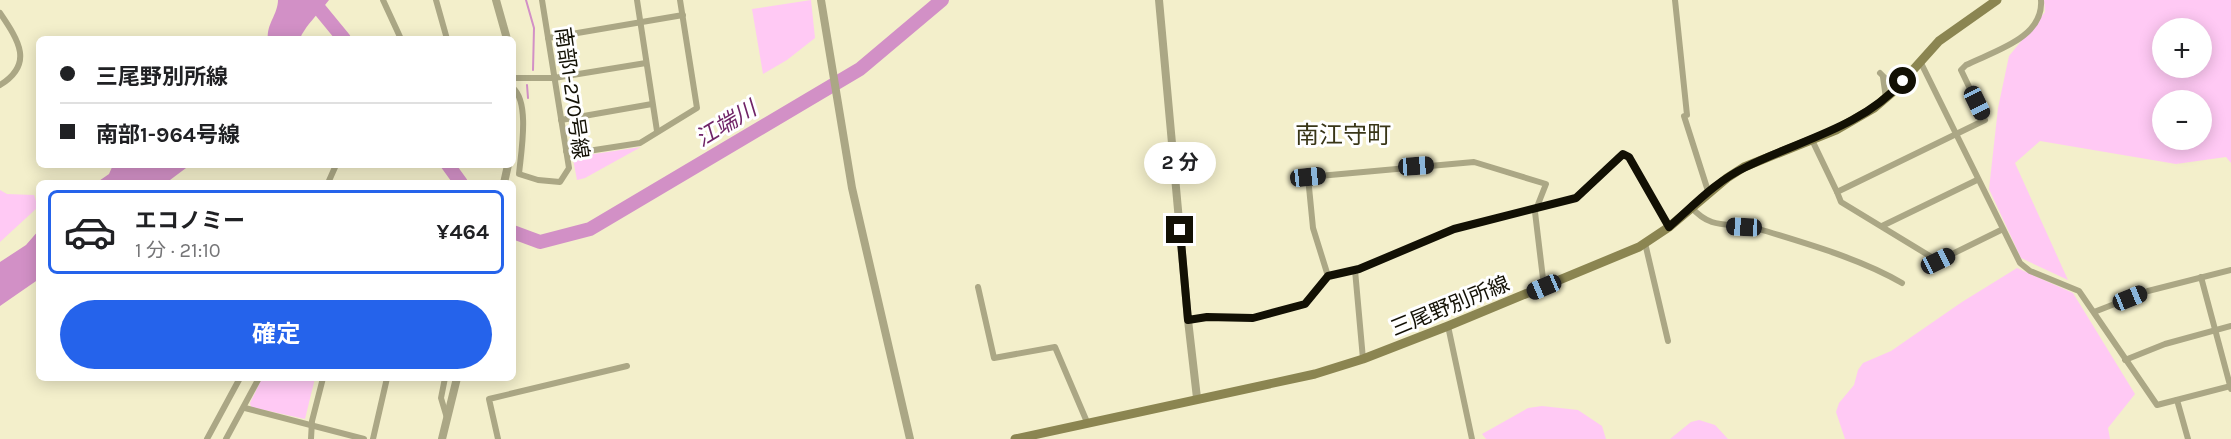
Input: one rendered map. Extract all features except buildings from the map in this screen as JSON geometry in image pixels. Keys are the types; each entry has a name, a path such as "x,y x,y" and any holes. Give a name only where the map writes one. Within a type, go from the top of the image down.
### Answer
{"main road":[{"name":"三尾野別所線","path":"1015,439 1315,374 1364,359 1544,287 1645,243 1669,227 1708,191 1744,167 1851,122 1886,98 1920,61 1956,28 1997,0"}],"street":[{"path":"383,0 400,36"},
{"path":"436,0 446,36"},
{"path":"496,0 506,36"},
{"name":"南部1-270号線","path":"516,90 523,108 519,174 538,180 560,182 569,168 542,0"},
{"path":"637,0 657,131"},
{"path":"566,151 588,151 640,143 696,108 680,0"},
{"path":"821,0 852,188 910,439"},
{"path":"1159,0 1197,398"},
{"path":"1676,0 1687,115 1684,116 1708,191"},
{"path":"1837,192 1985,120 1961,70 1966,65 2030,31 2039,19 2041,0"},
{"path":"0,13 18,45 21,61 21,68 14,77 0,85"},
{"path":"548,38 683,15"},
{"path":"1920,61 2001,230 2020,263 2030,271 2079,291 2157,405 2231,387 2201,277"},
{"path":"516,78 554,78 646,63"},
{"path":"1886,98 1882,75 1903,81"},
{"path":"561,120 652,104"},
{"path":"1812,140 1841,202 1938,261 2001,230"},
{"path":"1188,320 1207,317 1253,318 1305,304 1328,276 1355,270 1454,229 1576,198 1623,154 1629,157 1669,227"},
{"path":"1328,276 1313,228 1308,177 1474,162 1546,184 1536,208 1544,287"},
{"path":"1882,226 1977,180"},
{"path":"1691,207 1708,222 1756,228 1838,254 1902,283"},
{"path":"1645,243 1668,341"},
{"path":"1355,270 1364,359"},
{"path":"2094,312 2148,291 2231,270"},
{"path":"978,287 994,358 1055,347 1088,423"},
{"path":"1448,326 1472,439"},
{"path":"2125,360 2165,344 2231,326"},
{"path":"498,439 489,399 627,366"},
{"path":"207,439 238,381"},
{"path":"226,439 245,408 258,381"},
{"path":"311,439 322,381"},
{"path":"373,439 386,381"},
{"path":"444,381 441,398 448,418"},
{"path":"442,439 456,381"},
{"path":"2177,400 2188,439"},
{"path":"245,408 364,439"}],"shaded area":[{"path":"278,0 329,0 301,36 268,36"},
{"path":"811,0 815,38 787,60 763,74 752,9"},
{"path":"2044,0 2231,0 2231,163 2226,157 2176,164 2040,141 2015,163 2068,280 2021,258 1989,189 1998,108 2009,56 2045,12"},
{"path":"641,147 585,178 577,180 572,154 587,155"},
{"path":"112,168 186,168 170,180 100,180 109,174"},
{"path":"0,190 7,194 34,195 36,209 0,242"},
{"path":"36,233 36,281 0,306 0,262 26,245"},
{"path":"2017,268 2073,293 2135,394 2108,428 2110,439 1845,439 1836,412 1839,403 1854,385 1858,370 1863,363 1891,351 1962,302"},
{"path":"261,381 314,381 305,419 251,407 250,403"},
{"path":"1542,406 1578,410 1602,426 1606,439 1486,439 1482,434 1528,408"},
{"path":"1699,420 1715,425 1728,439 1670,439 1691,422"}],"waterway":[{"name":"江端川","path":"312,0 342,36"},
{"path":"526,0 534,28 533,70"},
{"name":"江端川","path":"516,233 540,242 590,229 860,69 942,0"},
{"path":"527,85 528,98"},
{"name":"江端川","path":"450,168 459,180"}],"district":[{"name":"南江守町","path":"1343,135"}],"route":[{"path":"1180,230 1188,320 1207,317 1253,318 1269,315 1305,304 1328,276 1359,269 1454,229 1572,200 1623,154 1629,157 1669,227 1708,191 1744,167 1851,122 1874,108 1903,81"}]}
